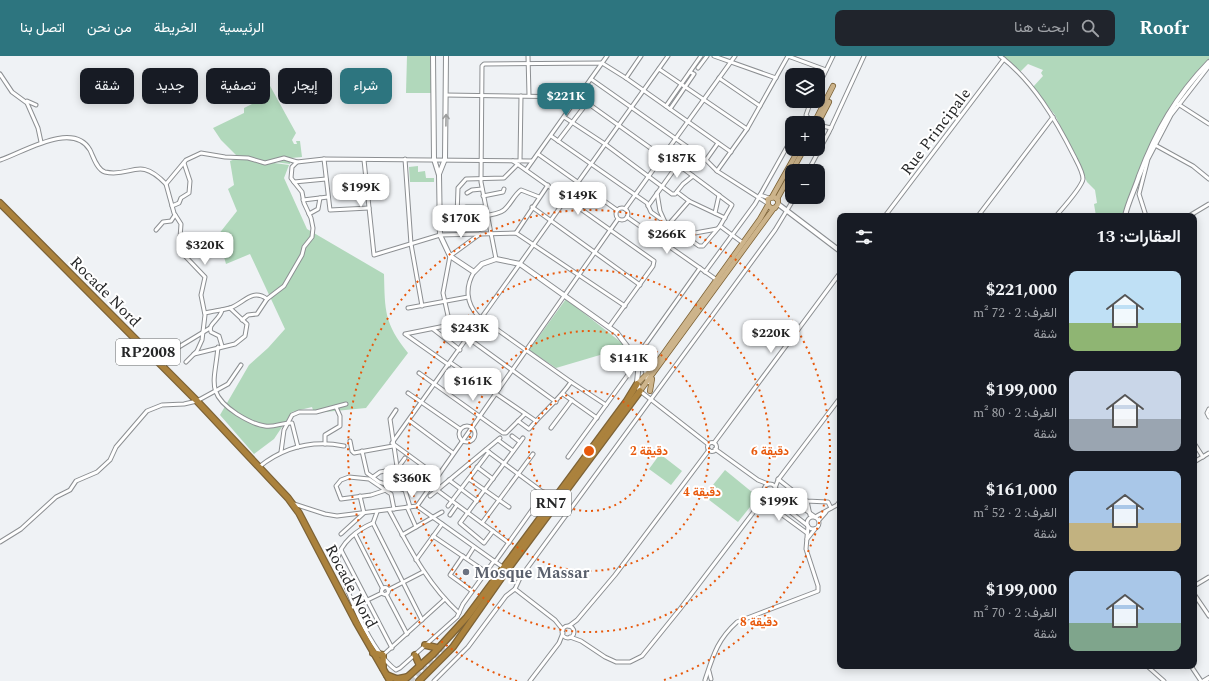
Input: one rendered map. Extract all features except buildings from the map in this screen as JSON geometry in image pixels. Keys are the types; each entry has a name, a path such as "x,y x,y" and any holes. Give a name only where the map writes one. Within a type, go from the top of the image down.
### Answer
{"highway":[{"name":"Rocade Nord","path":"0,203 197,401 292,503 352,608 373,653 390,681"},
{"name":"RN7","path":"446,647 505,569 626,402 637,384"},
{"name":"RN7","path":"505,569 640,391"},
{"name":"Rocade Nord","path":"292,503 385,675"},
{"path":"373,653 383,655 385,675 397,679 405,679 465,623"},
{"path":"419,681 450,652 465,623"},
{"path":"425,645 438,648"},
{"path":"415,655 420,666"}],"main road":[{"path":"820,116 834,86"},
{"name":"RN7","path":"773,198 795,156"},
{"name":"RN7","path":"640,391 648,382 650,375 785,181"},
{"path":"773,198 778,204"},
{"path":"768,204 774,208"},
{"name":"RN7","path":"637,384 650,375 778,204"},
{"path":"650,375 650,391"}],"street":[{"path":"433,56 434,159 439,174 440,235 450,256 474,272"},
{"path":"439,174 445,159 446,56"},
{"path":"528,56 529,95"},
{"path":"526,170 607,56"},
{"path":"626,78 641,56"},
{"path":"350,441 352,452 393,445 468,339 480,318 668,56"},
{"path":"666,106 701,56"},
{"path":"670,109 707,56"},
{"path":"714,56 776,78"},
{"path":"625,209 735,56"},
{"path":"717,170 747,129 788,56 826,70 833,56"},
{"path":"812,164 831,128 864,56"},
{"path":"1000,56 1032,88 1053,118 1066,138 1083,178 1081,184 1058,213"},
{"name":"Rue Principale","path":"886,213 1004,59"},
{"path":"1126,213 1144,161 1159,127 1182,93 1209,62"},
{"path":"496,258 486,215 482,189 482,66 484,64 602,63 626,78 731,152"},
{"path":"694,65 698,68"},
{"path":"1145,213 1139,194 1148,159 1178,104 1209,66"},
{"path":"659,69 747,129"},
{"path":"690,72 694,74"},
{"path":"0,74 12,92 24,100 36,105"},
{"path":"719,78 760,106"},
{"path":"591,79 706,160 717,170 768,204"},
{"path":"446,95 529,95 579,97 663,157"},
{"path":"520,161 521,96"},
{"path":"24,100 38,128 41,142"},
{"path":"558,141 587,103"},
{"path":"1178,104 1209,124"},
{"path":"564,117 605,144 673,194 693,176"},
{"path":"980,213 1053,118"},
{"path":"827,126 831,128"},
{"path":"551,136 647,203 649,210 701,246 720,226 732,205 677,164"},
{"path":"0,160 23,152 41,142 60,138 73,138 80,140 88,147 103,172 142,168 158,176 166,184 172,206 181,224 180,238 185,256 205,277 201,297 205,312 204,331 201,344 186,362"},
{"path":"706,160 718,143"},
{"path":"1155,145 1193,166 1209,179"},
{"path":"648,206 689,149"},
{"path":"705,272 759,197 785,151"},
{"path":"166,184 184,163 190,158 202,153 225,158 248,158 262,162 284,158 297,162 324,159 532,161"},
{"path":"538,154 617,210"},
{"path":"324,159 331,212 369,208"},
{"path":"405,159 411,244 422,306"},
{"path":"364,160 374,255 440,235 516,233 624,306"},
{"path":"513,161 654,261 653,266 640,285 608,327"},
{"path":"242,320 248,315 258,314 267,300 284,286 302,256 304,247 312,237 313,228 303,200 302,192 291,178 292,167 297,162"},
{"path":"172,206 179,203 182,197 189,193 190,181 184,163"},
{"path":"518,164 506,177 482,180 466,179 460,184 457,194 458,216 486,215 504,211 520,190 539,197"},
{"path":"294,182 326,179"},
{"path":"516,233 532,207 548,186"},
{"path":"467,193 472,190 482,189"},
{"path":"483,196 503,192 504,189"},
{"path":"677,192 689,201 725,218"},
{"path":"657,193 660,212 665,222"},
{"path":"715,213 719,195"},
{"path":"303,200 328,197"},
{"path":"759,197 773,198"},
{"path":"309,214 318,209 320,198"},
{"path":"669,224 689,201"},
{"path":"778,204 837,248"},
{"path":"434,681 468,647 506,596 515,589 519,580 650,401 791,204"},
{"path":"1194,213 1209,204"},
{"path":"466,207 485,207"},
{"path":"532,207 640,285"},
{"path":"617,210 622,208 625,209"},
{"path":"625,209 628,213 627,217"},
{"path":"417,506 612,230 618,219 616,216 617,210"},
{"path":"156,230 163,222 171,221 176,215"},
{"path":"618,219 622,220 627,217"},
{"path":"627,217 717,280"},
{"path":"720,226 743,243"},
{"path":"684,235 717,229"},
{"path":"670,247 680,232"},
{"path":"480,234 450,256 443,287 444,302 450,325 556,402"},
{"path":"606,405 480,318 472,308 468,297 469,281 474,272 482,264 496,258 520,264 608,327 622,339 638,362 650,375"},
{"path":"635,356 643,348 700,268"},
{"path":"819,520 776,488 758,480 715,449 714,443 837,277"},
{"path":"205,312 230,308 249,296 260,295 267,300"},
{"path":"408,308 468,297"},
{"path":"194,354 235,344 245,336 248,326 230,308"},
{"path":"152,356 162,356 172,352 210,328 211,325 220,317 222,310"},
{"path":"450,325 406,333 412,340 496,393 536,421"},
{"path":"210,328 211,332 219,336 222,346"},
{"path":"432,329 460,350"},
{"path":"412,340 417,331"},
{"path":"218,347 215,392 218,399 231,410 260,425 270,426 287,423 294,424 298,447"},
{"path":"163,367 172,352"},
{"path":"530,681 559,643 563,632 568,626 577,620 615,575 709,450 708,444 650,401 640,391 637,384 638,362"},
{"path":"568,457 638,362"},
{"path":"0,542 21,529 56,497 70,490 76,481 97,472 110,460 116,447 147,411 162,405 184,404 197,401 230,383 241,365"},
{"path":"419,373 504,433 525,414"},
{"path":"518,421 529,429 548,407 556,402 571,382"},
{"path":"648,382 655,404"},
{"path":"408,393 460,429"},
{"path":"563,394 597,418"},
{"path":"551,428 572,400"},
{"path":"762,501 774,494 778,480 837,402"},
{"path":"281,452 287,423 290,417 296,413 316,412 346,404"},
{"path":"325,444 325,435 340,426 340,416 336,406"},
{"path":"1209,409 1207,413 1209,417"},
{"path":"396,410 390,419 400,487"},
{"path":"410,421 453,453"},
{"path":"465,426 472,428 475,433 473,439 468,442 462,441 458,436 460,429 465,426"},
{"path":"493,531 484,543 460,523 521,440 512,436"},
{"path":"430,496 499,439 513,451"},
{"path":"708,444 710,442 714,443"},
{"path":"259,467 281,452 298,447 325,444 344,446"},
{"path":"393,445 437,476"},
{"path":"1197,448 1203,457"},
{"path":"709,450 712,451 715,449"},
{"path":"377,512 373,523 355,534 341,550 338,560 352,608 383,655 394,668 398,670 457,617 462,604 509,543 544,493 487,450"},
{"path":"448,506 478,467 487,450"},
{"path":"362,451 365,470 379,482 400,487 407,491 408,507 416,527"},
{"path":"1197,460 1209,453"},
{"path":"482,523 533,454"},
{"path":"373,477 380,472 397,469 405,458"},
{"path":"478,467 493,479"},
{"path":"386,490 360,496 340,498 337,484 349,477 369,479 386,490 391,494 394,509"},
{"path":"469,478 509,507"},
{"path":"449,480 476,501"},
{"path":"515,589 556,620 568,626 574,631 581,641 605,658 616,662 630,662 642,656 680,609 762,501 765,493 758,480"},
{"path":"764,489 769,484 778,480"},
{"path":"778,480 807,501 813,516"},
{"path":"437,490 509,543"},
{"path":"765,493 815,529"},
{"path":"360,496 364,513"},
{"path":"770,496 777,511 807,533"},
{"path":"807,501 828,502 831,508"},
{"path":"292,503 333,516 377,512 417,506 505,569"},
{"path":"450,515 457,504"},
{"path":"806,541 819,525 819,520 827,511 837,506"},
{"path":"389,510 423,572 445,600 459,613"},
{"path":"710,665 713,680 705,681 710,665 720,642 737,622 818,591 818,586 806,549 808,519 827,511"},
{"path":"402,535 434,518 442,512"},
{"path":"341,534 364,513"},
{"path":"373,523 422,620"},
{"path":"416,560 442,524"},
{"path":"355,534 383,588 382,593"},
{"path":"433,536 486,572"},
{"path":"467,558 474,547"},
{"path":"341,550 392,648"},
{"path":"463,556 450,575 472,591"},
{"path":"386,594 388,590 423,572"},
{"path":"1197,584 1209,577"},
{"path":"383,588 388,590"},
{"path":"352,608 382,593 386,594 407,634"},
{"path":"1197,598 1209,616"},
{"path":"383,655 445,600"},
{"path":"457,617 465,623"},
{"path":"556,620 563,632 569,638 581,641"},
{"path":"559,643 569,638 574,631 577,620"},
{"path":"1150,669 1164,681"},
{"path":"1193,669 1203,681 1209,678"}],"green space":[{"path":"407,56 431,56 433,93 406,93"},
{"path":"1003,56 1209,56 1209,59 1179,95 1156,132 1138,172 1123,213 1096,213 1094,204 1097,203 1095,190 1087,182 1055,115 1033,87 1043,76 1041,73 1043,70 1028,64 1020,72"},
{"path":"270,86 278,100 278,104 280,104 296,133 292,140 294,144 297,144 296,141 300,141 302,157 291,158 290,164 238,157 221,140 213,128 244,113 244,108 252,104 270,104"},
{"path":"238,158 289,165 284,178 307,229 384,274 387,316 394,333 408,353 366,408 314,413 312,407 292,412 274,439 254,454 220,415 249,365 268,348 285,329 250,254 226,264 218,235 237,211 228,189 234,185 230,161"},
{"path":"418,166 418,172 425,171 426,178 434,178 434,182 410,182 409,167"},
{"path":"566,299 627,347 556,368 529,350"},
{"path":"660,454 682,471 671,485 649,469"},
{"path":"725,470 758,497 738,522 704,496"}],"tunnel":[{"path":"410,681 445,646"}],"place":[{"name":"Mosque Massar","path":"466,572"}]}
